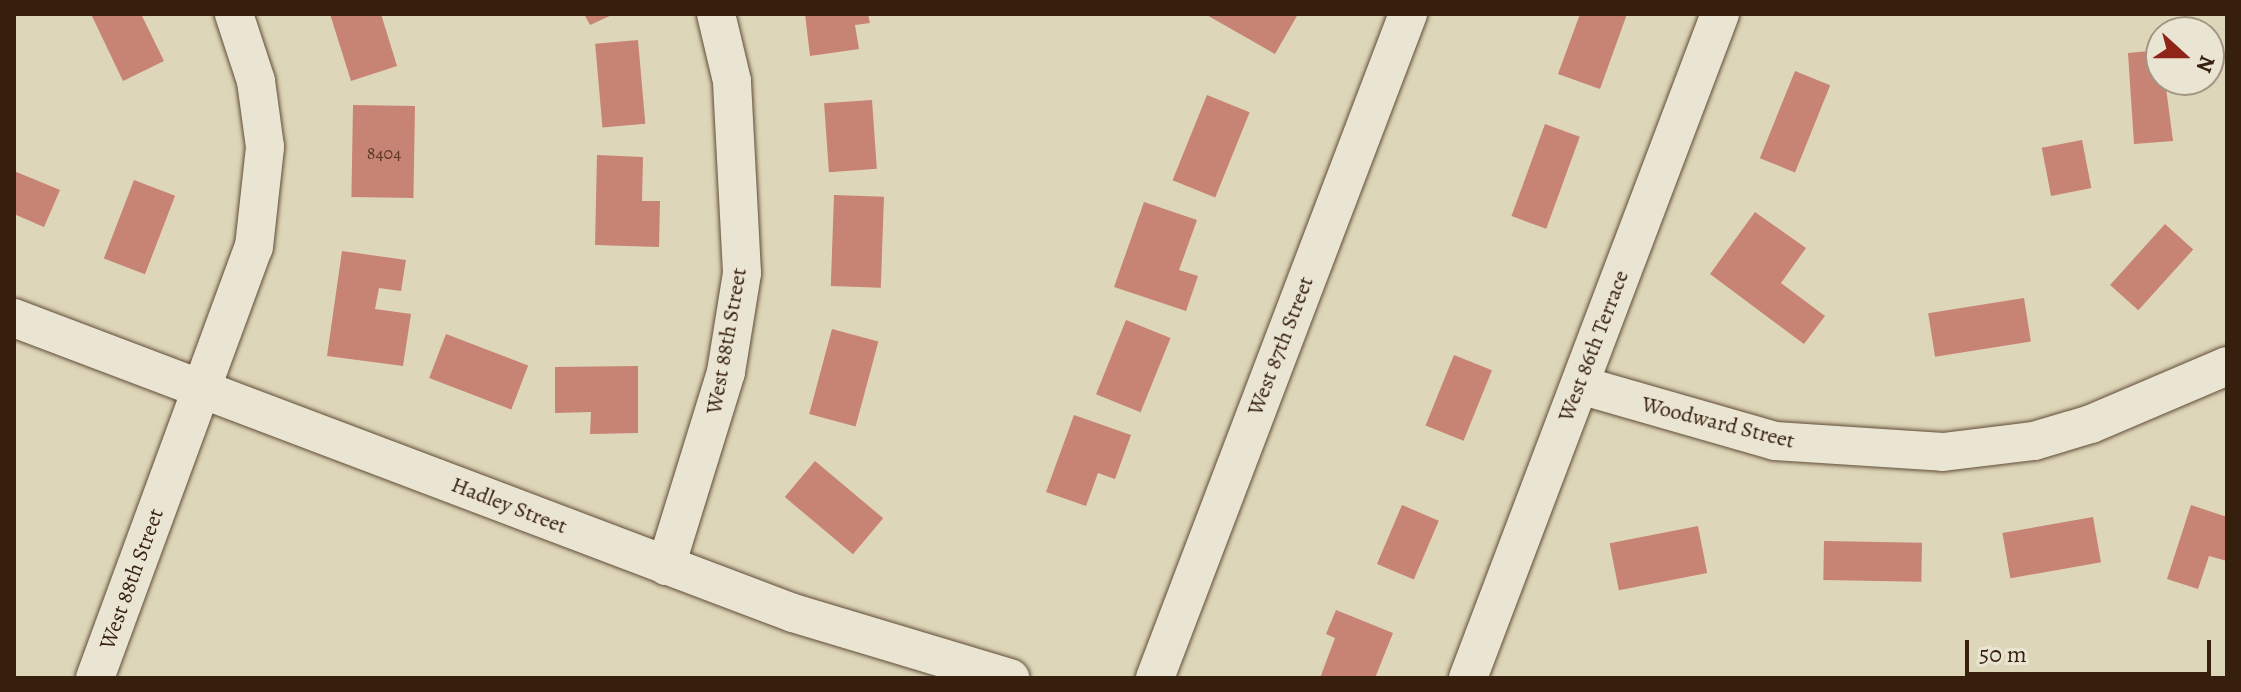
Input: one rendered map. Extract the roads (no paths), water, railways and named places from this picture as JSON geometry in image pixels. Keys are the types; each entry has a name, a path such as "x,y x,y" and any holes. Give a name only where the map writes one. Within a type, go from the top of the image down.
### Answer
{"street":[{"name":"West 88th Street","path":"95,678 254,247 264,181 256,81 234,14"},
{"name":"West 88th Street","path":"666,566 726,372 742,273 732,81 716,14"},
{"name":"West 87th Street","path":"1155,678 1408,14"},
{"name":"West 86th Terrace","path":"1468,678 1720,14"},
{"name":"Hadley Street","path":"14,318 666,566 1010,678"},
{"name":"Woodward Street","path":"1580,385 1775,441 1943,452 2034,441 2091,424 2227,366"}]}
